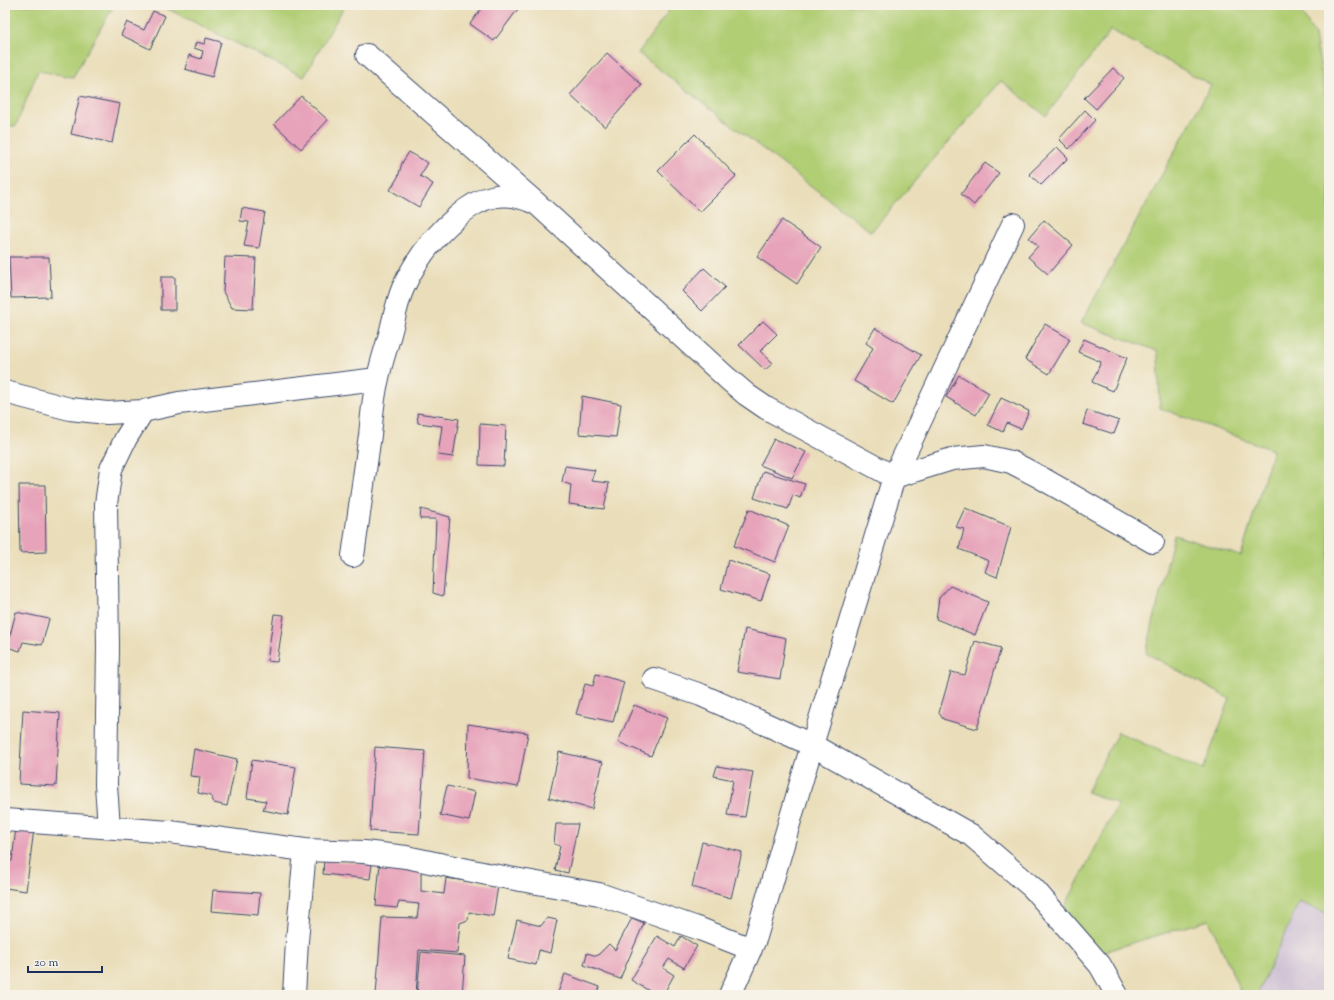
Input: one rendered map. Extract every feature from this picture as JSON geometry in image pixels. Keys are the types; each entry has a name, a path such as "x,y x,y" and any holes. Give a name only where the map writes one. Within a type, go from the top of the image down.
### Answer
{"street":[{"path":"367,55 536,203 747,395 785,419 894,477 952,459 984,456 1010,462 1038,476 1153,542"},
{"path":"353,556 377,379 402,289 420,256 444,228 470,206 483,199 498,196 524,198 536,203"},
{"path":"730,995 756,938 812,745 894,477 1013,224"},
{"path":"5,392 70,409 107,413 143,411 179,403 377,379"},
{"path":"109,827 106,785 108,647 106,504 111,469 126,438 143,411"},
{"path":"654,679 701,695 812,745 971,835 1033,888 1100,965 1117,995"},
{"path":"5,820 170,832 305,850 364,852 406,857 487,874 599,894 700,929 751,949"},
{"path":"294,995 305,850"}],"shaded area":[{"path":"1300,901 1329,914 1329,995 1257,995"}],"green space":[{"path":"5,5 114,5 73,77 38,71 16,126 5,126"},
{"path":"160,5 345,5 304,77"},
{"path":"673,5 1297,5 1315,35 1329,118 1329,914 1299,902 1257,995 1242,995 1209,920 1082,958 1060,916 1118,804 1087,792 1118,732 1203,770 1230,699 1146,653 1174,535 1241,556 1273,450 1160,408 1158,351 1081,323 1211,85 1111,30 1046,116 1001,81 871,232 638,53"}],"building":[{"path":"484,5 521,5 494,41 470,24"},
{"path":"153,11 165,16 150,49 121,35 127,22 144,30"},
{"path":"206,38 221,42 212,77 185,69 189,55 201,59 203,51 194,48 196,42 205,44"},
{"path":"607,53 642,85 605,127 570,95"},
{"path":"1113,68 1124,78 1096,109 1084,98"},
{"path":"80,96 120,104 112,143 71,134"},
{"path":"301,96 328,120 301,149 274,124"},
{"path":"1085,110 1095,120 1069,149 1059,139"},
{"path":"695,134 736,176 700,212 658,171"},
{"path":"1057,147 1068,158 1041,185 1029,174"},
{"path":"409,152 428,163 420,176 433,184 419,207 390,190 398,177 402,163"},
{"path":"985,163 999,173 974,205 961,194"},
{"path":"242,208 265,212 259,248 244,246 249,222 240,221"},
{"path":"782,220 821,247 797,284 757,257"},
{"path":"1044,220 1073,245 1048,274 1028,257 1038,246 1029,238"},
{"path":"9,257 49,257 51,297 11,298"},
{"path":"225,257 256,258 253,309 232,308 223,292"},
{"path":"704,268 725,287 702,311 682,291"},
{"path":"161,277 175,277 175,310 161,310"},
{"path":"763,321 777,334 760,351 773,363 765,370 739,345"},
{"path":"1045,324 1070,339 1049,374 1025,359"},
{"path":"875,328 921,355 893,404 854,381 873,348 866,343"},
{"path":"1084,339 1127,358 1113,391 1092,382 1101,362 1078,352"},
{"path":"959,375 989,393 976,415 946,397"},
{"path":"582,396 621,404 616,437 579,434"},
{"path":"1001,398 1029,411 1021,429 1007,423 1003,432 988,425"},
{"path":"1087,410 1119,421 1114,434 1083,424"},
{"path":"417,413 459,419 453,457 438,455 442,426 418,423"},
{"path":"480,424 506,426 504,466 479,465"},
{"path":"774,439 806,452 792,478 760,465"},
{"path":"565,466 595,470 591,481 609,483 604,509 569,504 571,485 562,482"},
{"path":"763,471 805,484 800,498 793,495 788,509 754,498"},
{"path":"19,485 45,485 46,552 20,553"},
{"path":"965,508 1011,527 997,577 985,572 989,561 959,549 964,529 956,527"},
{"path":"421,509 450,517 443,596 433,593 436,519 420,519"},
{"path":"749,509 789,526 775,562 734,546"},
{"path":"728,560 770,574 761,601 721,589"},
{"path":"950,586 988,602 975,635 936,619 939,598"},
{"path":"16,612 49,619 42,645 23,642 20,651 7,647"},
{"path":"274,614 284,615 277,662 267,661"},
{"path":"745,629 786,638 780,679 737,672"},
{"path":"975,641 1001,648 977,729 943,719 939,713 951,672 965,675"},
{"path":"596,674 624,682 613,722 576,714 585,684 593,686"},
{"path":"634,705 667,718 651,756 618,742"},
{"path":"23,710 60,713 56,786 19,784"},
{"path":"468,724 528,733 518,787 467,778"},
{"path":"375,747 425,751 419,834 370,831"},
{"path":"194,749 237,759 227,806 214,803 211,796 198,793 200,777 190,776"},
{"path":"559,752 603,762 592,809 549,798"},
{"path":"252,760 296,767 288,815 263,810 266,801 247,798"},
{"path":"717,766 753,772 745,817 727,815 733,780 714,776"},
{"path":"447,786 475,792 469,821 440,815"},
{"path":"556,824 578,824 568,873 555,870 560,846 554,844"},
{"path":"16,827 34,829 26,891 5,888 5,860 12,861"},
{"path":"702,842 742,852 731,898 692,887"},
{"path":"324,860 372,864 370,879 323,874"},
{"path":"380,863 421,867 421,891 444,894 446,878 498,886 493,916 469,912 468,920 460,923 457,953 419,950 416,995 376,995 382,917 417,918 419,904 399,902 397,908 376,906"},
{"path":"213,890 260,893 258,915 211,911"},
{"path":"547,918 557,920 550,953 539,950 536,965 508,959 517,920 541,926"},
{"path":"632,918 644,923 620,979 584,965 587,953 597,956 609,944 615,950"},
{"path":"657,936 675,947 681,936 697,946 684,968 669,959 663,968 674,975 663,995 656,995 631,980"},
{"path":"421,952 465,956 462,995 417,995"},
{"path":"565,974 600,987 597,995 557,995"}]}
